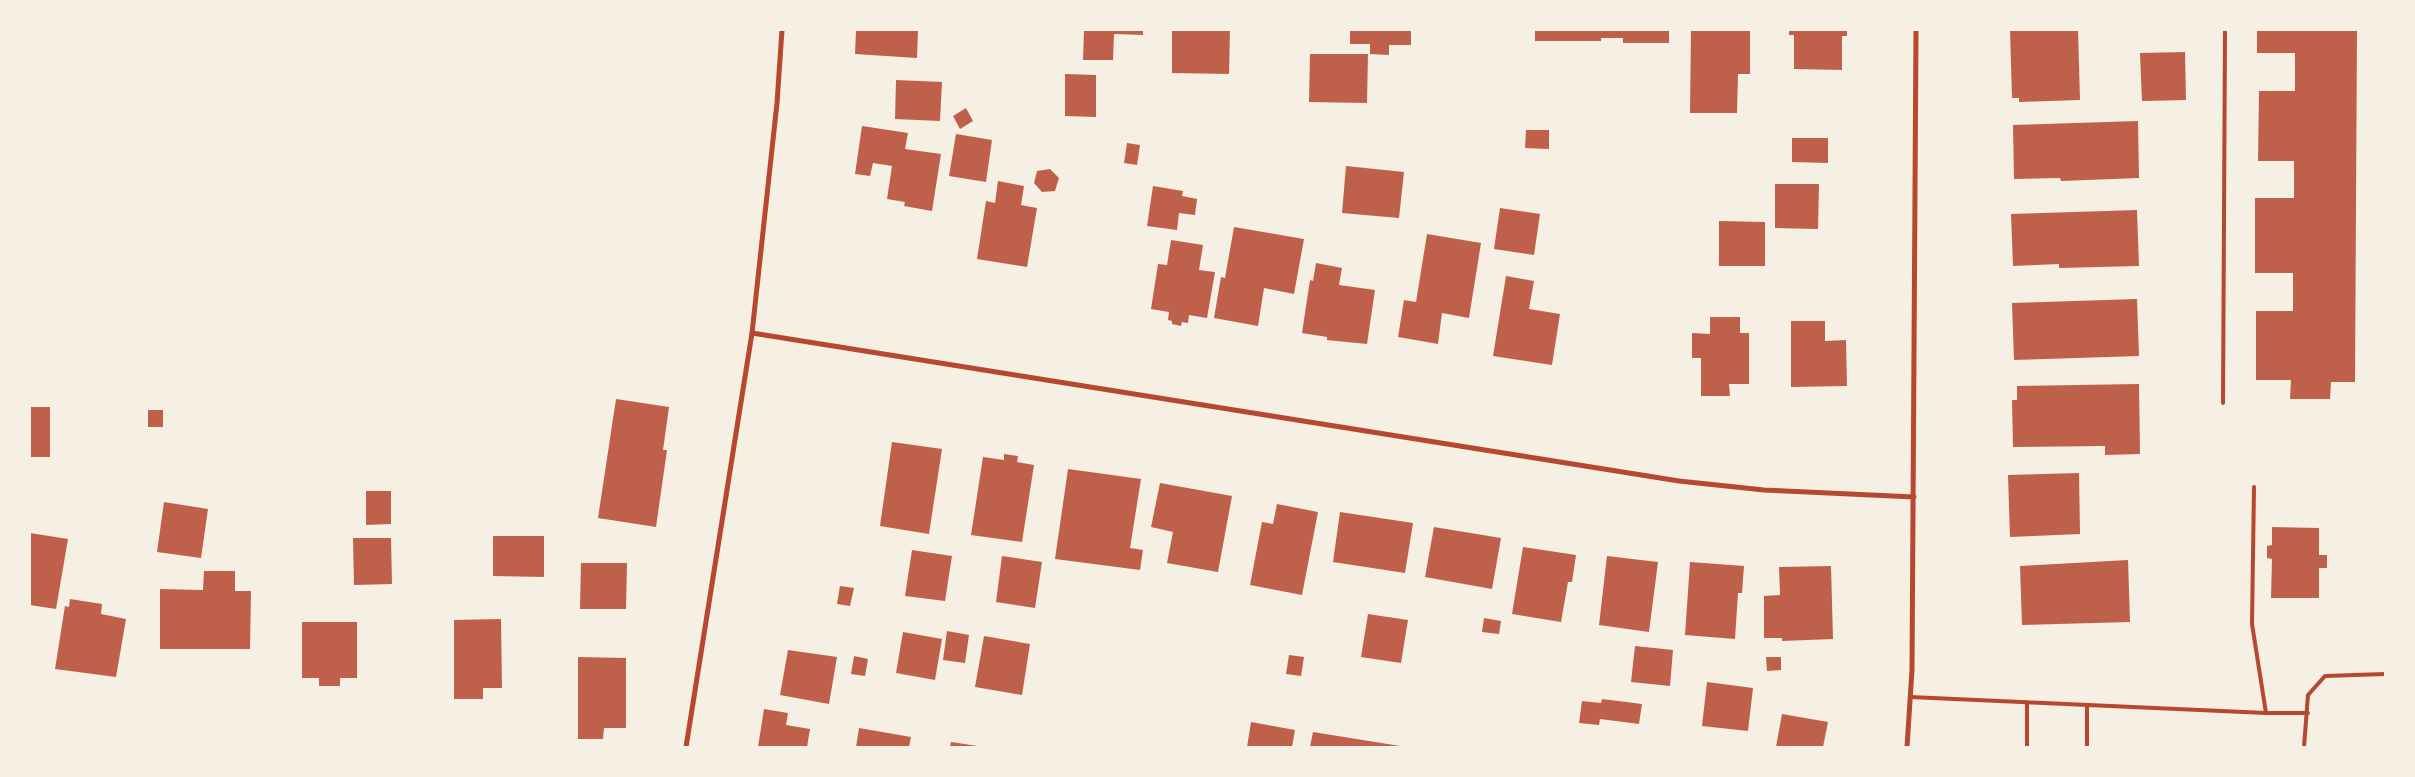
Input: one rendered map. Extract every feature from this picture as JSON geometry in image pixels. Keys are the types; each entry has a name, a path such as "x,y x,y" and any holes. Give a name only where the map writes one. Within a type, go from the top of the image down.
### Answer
{"street":[{"path":"686,747 752,333 777,103 782,30"},
{"path":"1907,747 1910,697 1914,497 1916,30"},
{"path":"752,333 1679,481 1764,490 1914,497"}],"lane":[{"path":"2223,403 2225,30"},
{"path":"2254,487 2252,624 2266,713"},
{"path":"2304,747 2308,696 2325,676 2385,674"},
{"path":"1910,697 2266,713 2308,713"},
{"path":"2027,702 2027,747"},
{"path":"2087,705 2087,747"}],"building":[{"path":"856,30 918,30 917,58 855,54"},
{"path":"1084,30 1143,30 1143,35 1114,34 1113,60 1083,60"},
{"path":"1172,30 1230,30 1229,74 1172,73"},
{"path":"1350,30 1411,30 1411,45 1389,45 1389,55 1370,54 1370,44 1350,44"},
{"path":"1535,30 1669,30 1669,43 1623,43 1623,38 1601,38 1601,41 1535,41"},
{"path":"1691,30 1750,30 1750,74 1738,74 1737,113 1690,113"},
{"path":"1789,30 1847,30 1847,36 1842,36 1842,70 1794,69 1794,35 1789,35"},
{"path":"2010,30 2078,30 2080,100 2019,102 2019,98 2012,98"},
{"path":"2257,30 2357,30 2355,382 2331,382 2330,399 2290,399 2291,380 2256,380 2256,311 2293,311 2293,273 2255,273 2255,198 2294,198 2294,161 2258,161 2259,91 2295,91 2295,53 2257,53"},
{"path":"2185,52 2186,100 2142,101 2140,53"},
{"path":"1310,54 1368,54 1367,103 1309,102"},
{"path":"1065,74 1096,75 1096,117 1065,116"},
{"path":"896,80 942,82 940,121 895,119"},
{"path":"966,108 973,121 960,129 953,116"},
{"path":"2138,121 2139,178 2061,181 2060,178 2014,179 2013,125"},
{"path":"862,126 908,133 905,149 941,154 932,211 904,206 905,202 887,199 892,166 873,163 870,176 855,174"},
{"path":"1526,130 1549,130 1549,149 1525,148"},
{"path":"956,134 992,140 986,182 949,176"},
{"path":"1792,138 1828,138 1828,163 1792,162"},
{"path":"1127,143 1140,145 1137,165 1124,163"},
{"path":"1346,166 1404,172 1399,218 1342,213"},
{"path":"1050,169 1059,178 1055,191 1042,192 1034,183 1037,171"},
{"path":"998,181 1024,186 1021,205 1037,208 1027,267 977,259 986,201 995,203"},
{"path":"1775,184 1819,184 1818,229 1775,228"},
{"path":"1153,186 1183,191 1182,196 1197,199 1195,215 1179,213 1177,230 1147,226"},
{"path":"1500,208 1540,214 1534,255 1494,249"},
{"path":"2137,210 2139,266 2059,268 2059,264 2013,266 2011,214"},
{"path":"1719,221 1765,222 1765,266 1719,266"},
{"path":"1234,227 1304,239 1294,294 1264,288 1258,326 1214,318 1221,277 1225,278"},
{"path":"1427,234 1481,243 1469,318 1442,313 1438,344 1398,337 1404,300 1416,302"},
{"path":"1171,240 1203,245 1199,270 1215,272 1207,318 1189,315 1188,323 1182,322 1181,326 1172,324 1172,321 1168,320 1169,312 1151,309 1158,264 1167,265"},
{"path":"1316,263 1342,268 1339,285 1375,290 1367,344 1327,340 1327,337 1302,333 1310,280 1313,281"},
{"path":"1506,276 1534,281 1529,309 1560,314 1552,365 1493,356"},
{"path":"2137,299 2139,356 2014,360 2012,303"},
{"path":"1710,317 1740,317 1740,333 1749,333 1749,384 1729,384 1730,396 1701,396 1701,358 1692,358 1692,333 1710,334"},
{"path":"1791,321 1825,321 1825,341 1846,340 1847,386 1791,387"},
{"path":"2139,384 2140,454 2105,455 2105,446 2013,447 2012,400 2017,400 2017,386"},
{"path":"616,399 669,407 663,450 667,450 656,527 598,518"},
{"path":"30,407 50,407 50,457 30,457"},
{"path":"148,410 163,410 163,427 148,427"},
{"path":"892,442 942,449 929,534 880,526"},
{"path":"1004,454 1018,456 1017,462 1034,465 1022,542 971,535 983,457 1004,460"},
{"path":"1068,469 1141,479 1130,548 1143,550 1140,570 1055,559"},
{"path":"2079,473 2080,534 2010,537 2008,475"},
{"path":"1160,483 1232,496 1218,572 1167,563 1173,532 1151,527"},
{"path":"366,491 391,491 391,524 366,525"},
{"path":"164,502 208,509 201,558 157,552"},
{"path":"1277,504 1318,512 1302,595 1250,585 1262,522 1273,524"},
{"path":"1340,512 1413,523 1405,573 1333,562"},
{"path":"1434,527 1501,538 1492,589 1425,577"},
{"path":"2272,527 2319,528 2319,555 2327,555 2327,568 2319,568 2319,598 2271,598 2272,559 2267,558 2267,546 2272,545"},
{"path":"30,533 68,539 56,609 30,605"},
{"path":"493,536 544,536 544,577 493,576"},
{"path":"353,538 391,538 392,584 354,585"},
{"path":"1523,547 1576,555 1572,582 1568,582 1561,622 1512,614"},
{"path":"912,550 952,556 945,601 905,596"},
{"path":"1002,556 1042,562 1035,608 996,602"},
{"path":"1607,556 1658,562 1649,632 1599,625"},
{"path":"2128,560 2130,622 2022,625 2020,566"},
{"path":"1690,562 1744,566 1742,593 1738,593 1735,639 1685,635"},
{"path":"581,563 627,563 626,609 580,609"},
{"path":"1831,566 1833,639 1782,641 1782,638 1764,638 1764,596 1780,595 1779,567"},
{"path":"204,571 235,571 235,591 251,591 250,649 160,649 160,589 203,590"},
{"path":"840,586 854,588 850,606 837,604"},
{"path":"70,599 102,604 101,614 126,619 116,677 55,669 65,606 69,607"},
{"path":"1368,614 1408,620 1401,663 1361,657"},
{"path":"1484,618 1501,621 1499,634 1482,632"},
{"path":"501,619 502,688 483,688 483,699 454,699 454,620"},
{"path":"302,622 357,622 357,678 340,678 340,686 319,686 319,678 302,678"},
{"path":"947,631 969,635 965,663 943,660"},
{"path":"903,632 942,639 935,680 896,673"},
{"path":"984,636 1030,644 1022,695 975,687"},
{"path":"1635,646 1673,650 1670,686 1631,682"},
{"path":"788,650 837,657 829,704 780,695"},
{"path":"1289,655 1304,657 1301,676 1286,674"},
{"path":"854,656 868,659 865,676 851,674"},
{"path":"578,657 626,658 626,728 604,728 603,739 578,739"},
{"path":"1766,657 1781,657 1781,670 1767,671"},
{"path":"1707,682 1753,688 1748,731 1702,726"},
{"path":"1602,699 1642,704 1639,724 1600,719 1599,725 1579,723 1582,701 1601,703"},
{"path":"764,709 788,713 786,725 810,729 807,747 758,747"},
{"path":"1782,714 1828,722 1823,747 1776,747"},
{"path":"1251,722 1295,730 1292,747 1247,747"},
{"path":"859,728 911,737 909,747 856,747"},
{"path":"1313,732 1400,746 1400,747 1310,747"},
{"path":"951,742 978,746 978,747 950,747"}]}
